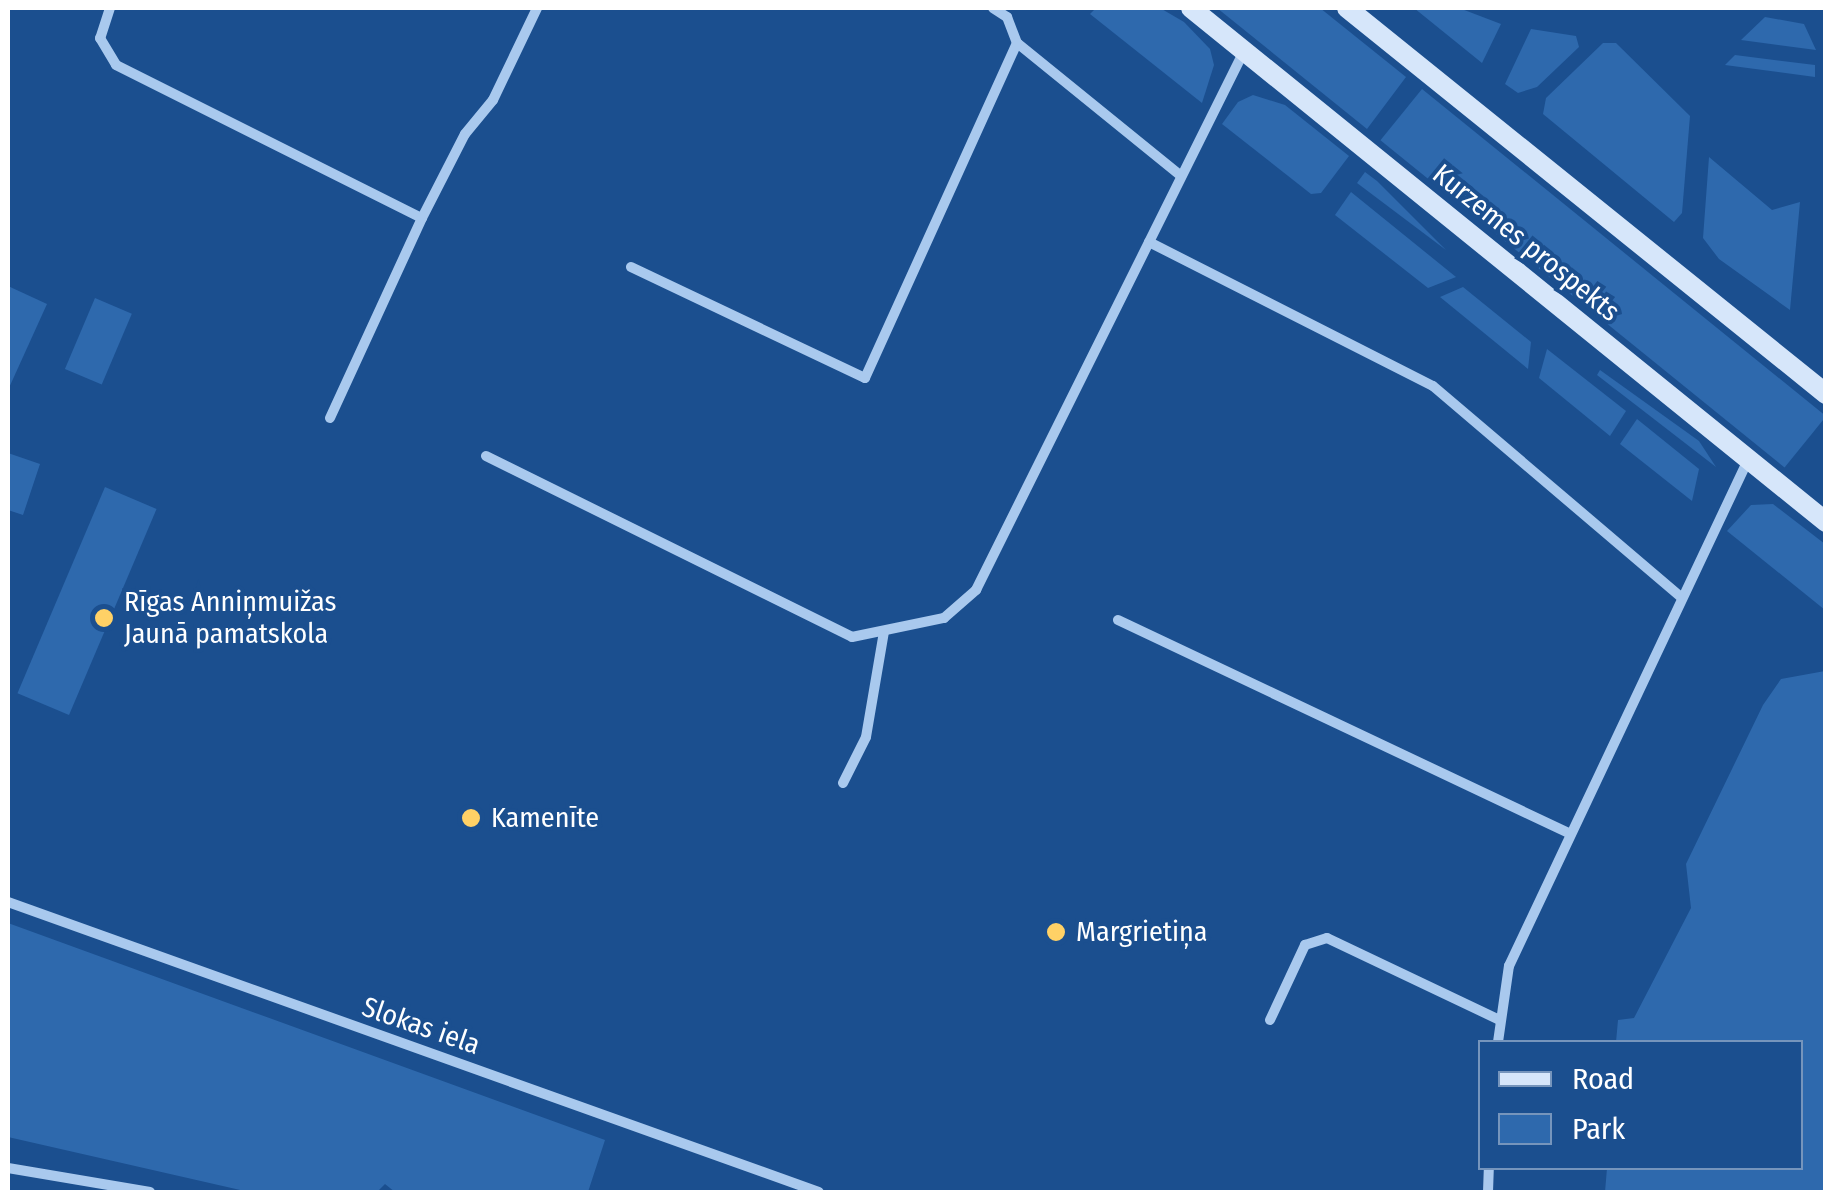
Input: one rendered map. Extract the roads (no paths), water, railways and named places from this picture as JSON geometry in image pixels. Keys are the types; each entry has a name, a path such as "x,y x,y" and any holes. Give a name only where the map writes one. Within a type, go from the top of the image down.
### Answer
{"main road":[{"name":"Kurzemes prospekts","path":"1190,8 1826,522"},
{"path":"1348,8 1826,394"}],"street":[{"path":"110,8 100,38 116,65 422,218"},
{"path":"330,418 464,134 492,100 537,8"},
{"path":"994,8 1007,17 1017,43 1182,176"},
{"path":"630,267 865,378 1017,43"},
{"path":"486,456 852,637 944,618 976,590 1244,51"},
{"path":"1148,242 1433,386 1680,596"},
{"path":"1498,1040 1509,966 1680,596 1748,460"},
{"path":"1118,620 1569,834"},
{"path":"843,783 866,737 884,632"},
{"name":"Slokas iela","path":"8,902 592,1110 789,1188 818,1192"},
{"path":"1270,1020 1305,945 1326,938 1500,1020"},
{"path":"8,1168 150,1192"}],"place":[{"name":"Rīgas Anniņmuižas Jaunā pamatskola","path":"104,618"},
{"name":"Kamenīte","path":"471,818"},
{"name":"Margrietiņa","path":"1056,932"}]}
